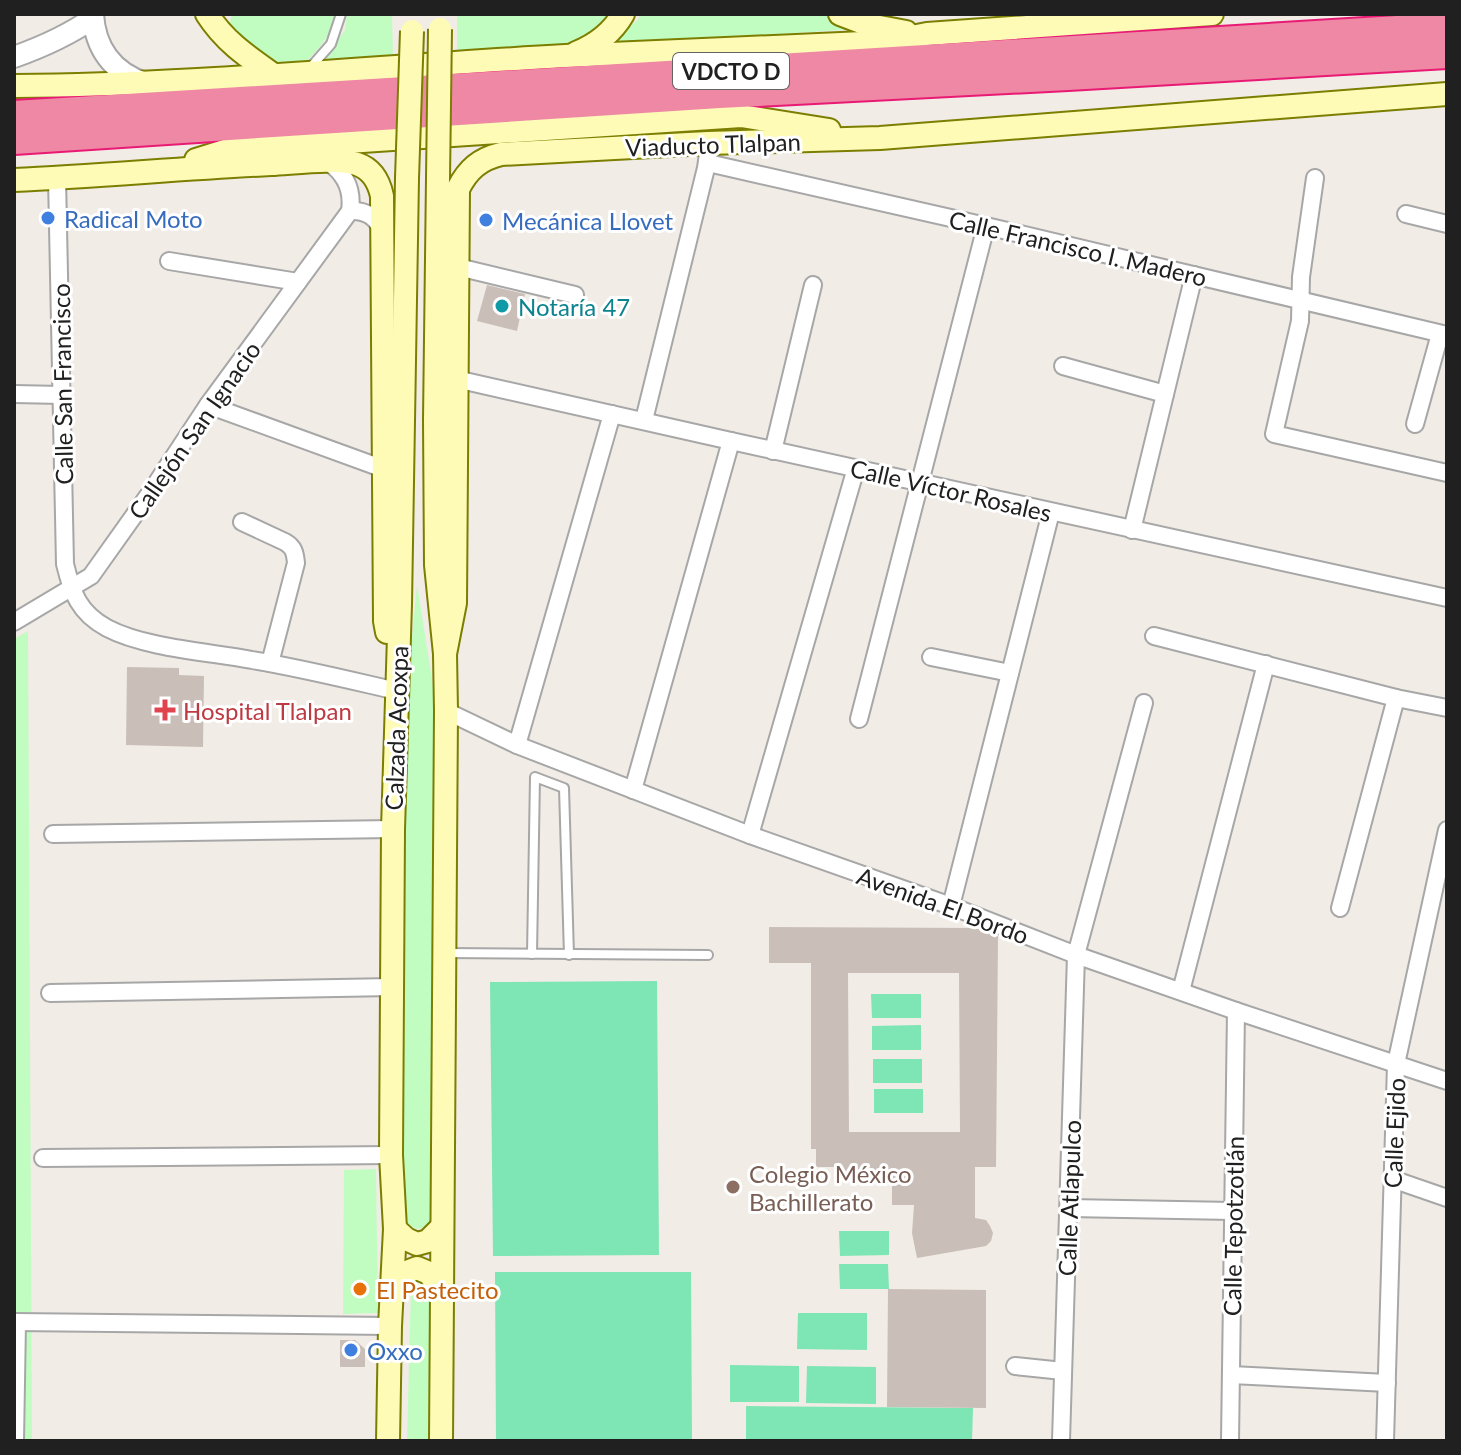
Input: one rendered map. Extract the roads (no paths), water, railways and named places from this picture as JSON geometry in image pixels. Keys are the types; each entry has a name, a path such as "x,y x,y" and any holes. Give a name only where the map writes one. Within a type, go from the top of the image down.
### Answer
{"highway":[{"name":"VDCTO D","path":"14,115 1447,27"},
{"name":"Viaducto Tlalpan","path":"14,140 719,94 1447,54"}],"main road":[{"path":"565,56 578,53 600,40 623,14"},
{"path":"840,14 888,29 927,34"},
{"path":"14,86 145,83 565,56 886,42 1032,20 1212,14"},
{"path":"215,20 244,54 275,76"},
{"name":"Calzada Acoxpa","path":"440,22 436,565 445,654 446,711 441,1441"},
{"name":"Calzada Acoxpa","path":"388,1441 395,1229 391,1155 393,829 412,23"},
{"name":"Viaducto Tlalpan","path":"445,654 455,603 458,189 468,172 483,160 501,154 708,153 1447,94"},
{"path":"172,169 228,150 741,116 880,138"},
{"path":"14,180 328,162 356,163 371,173 382,196 385,621 397,691"},
{"path":"395,1229 417,1244 428,1241 441,1228"},
{"path":"394,1277 417,1268 429,1273 441,1290"}],"street":[{"path":"14,57 58,39 94,15 98,42 111,64 127,76 145,83"},
{"path":"644,420 708,153"},
{"name":"Calle Francisco I. Madero","path":"708,153 986,226 1443,334"},
{"path":"328,162 347,181 350,211 358,210 371,215 383,233"},
{"name":"Calle San Francisco","path":"57,178 65,560 71,589"},
{"path":"1315,178 1301,277 1300,321 1274,434 1447,473"},
{"name":"Callejón San Ignacio","path":"14,622 91,576 208,405 350,211"},
{"path":"1406,214 1447,224"},
{"path":"859,719 986,226"},
{"path":"169,261 298,282"},
{"path":"458,267 575,295"},
{"path":"1132,530 1194,275"},
{"path":"773,451 813,285"},
{"path":"1415,424 1443,334"},
{"path":"1063,366 1165,394"},
{"name":"Calle Víctor Rosales","path":"456,379 1447,598"},
{"path":"14,394 62,395"},
{"path":"208,405 384,469"},
{"path":"517,745 612,414"},
{"path":"633,790 731,441"},
{"path":"750,835 856,468"},
{"path":"951,906 1051,512"},
{"path":"242,522 292,546 295,554 296,563 270,663"},
{"path":"71,589 79,606 106,627 141,641 270,663 397,691"},
{"path":"1154,636 1396,698 1447,708"},
{"path":"931,657 1010,673"},
{"path":"1181,991 1266,664"},
{"path":"1340,908 1396,698"},
{"name":"Calle Atlapulco","path":"1061,1441 1076,955 1144,703"},
{"name":"Avenida El Bordo","path":"446,711 517,745 750,835 951,906 1076,955 1447,1081"},
{"path":"53,834 393,829"},
{"name":"Calle Ejido","path":"1385,1441 1396,1064 1447,830"},
{"path":"50,993 393,987"},
{"name":"Calle Tepotzotlán","path":"1230,1441 1236,1011"},
{"path":"43,1158 391,1155"},
{"path":"1392,1179 1447,1198"},
{"path":"1069,1208 1233,1211"},
{"path":"15,1441 16,1322 390,1326"},
{"path":"1015,1366 1063,1371"},
{"path":"1231,1375 1387,1383"}],"lane":[{"path":"305,74 331,44 341,14"},
{"path":"532,954 535,777 564,788 569,955"},
{"path":"443,953 708,955"}],"place":[{"name":"Radical Moto","path":"48,218"},
{"name":"Mecánica Llovet","path":"486,220"},
{"name":"Notaría 47","path":"502,306"},
{"name":"Hospital Tlalpan","path":"165,710"},
{"name":"Colegio México Bachillerato","path":"733,1187"},
{"name":"El Pastecito","path":"360,1289"},
{"name":"Oxxo","path":"351,1350"}]}
